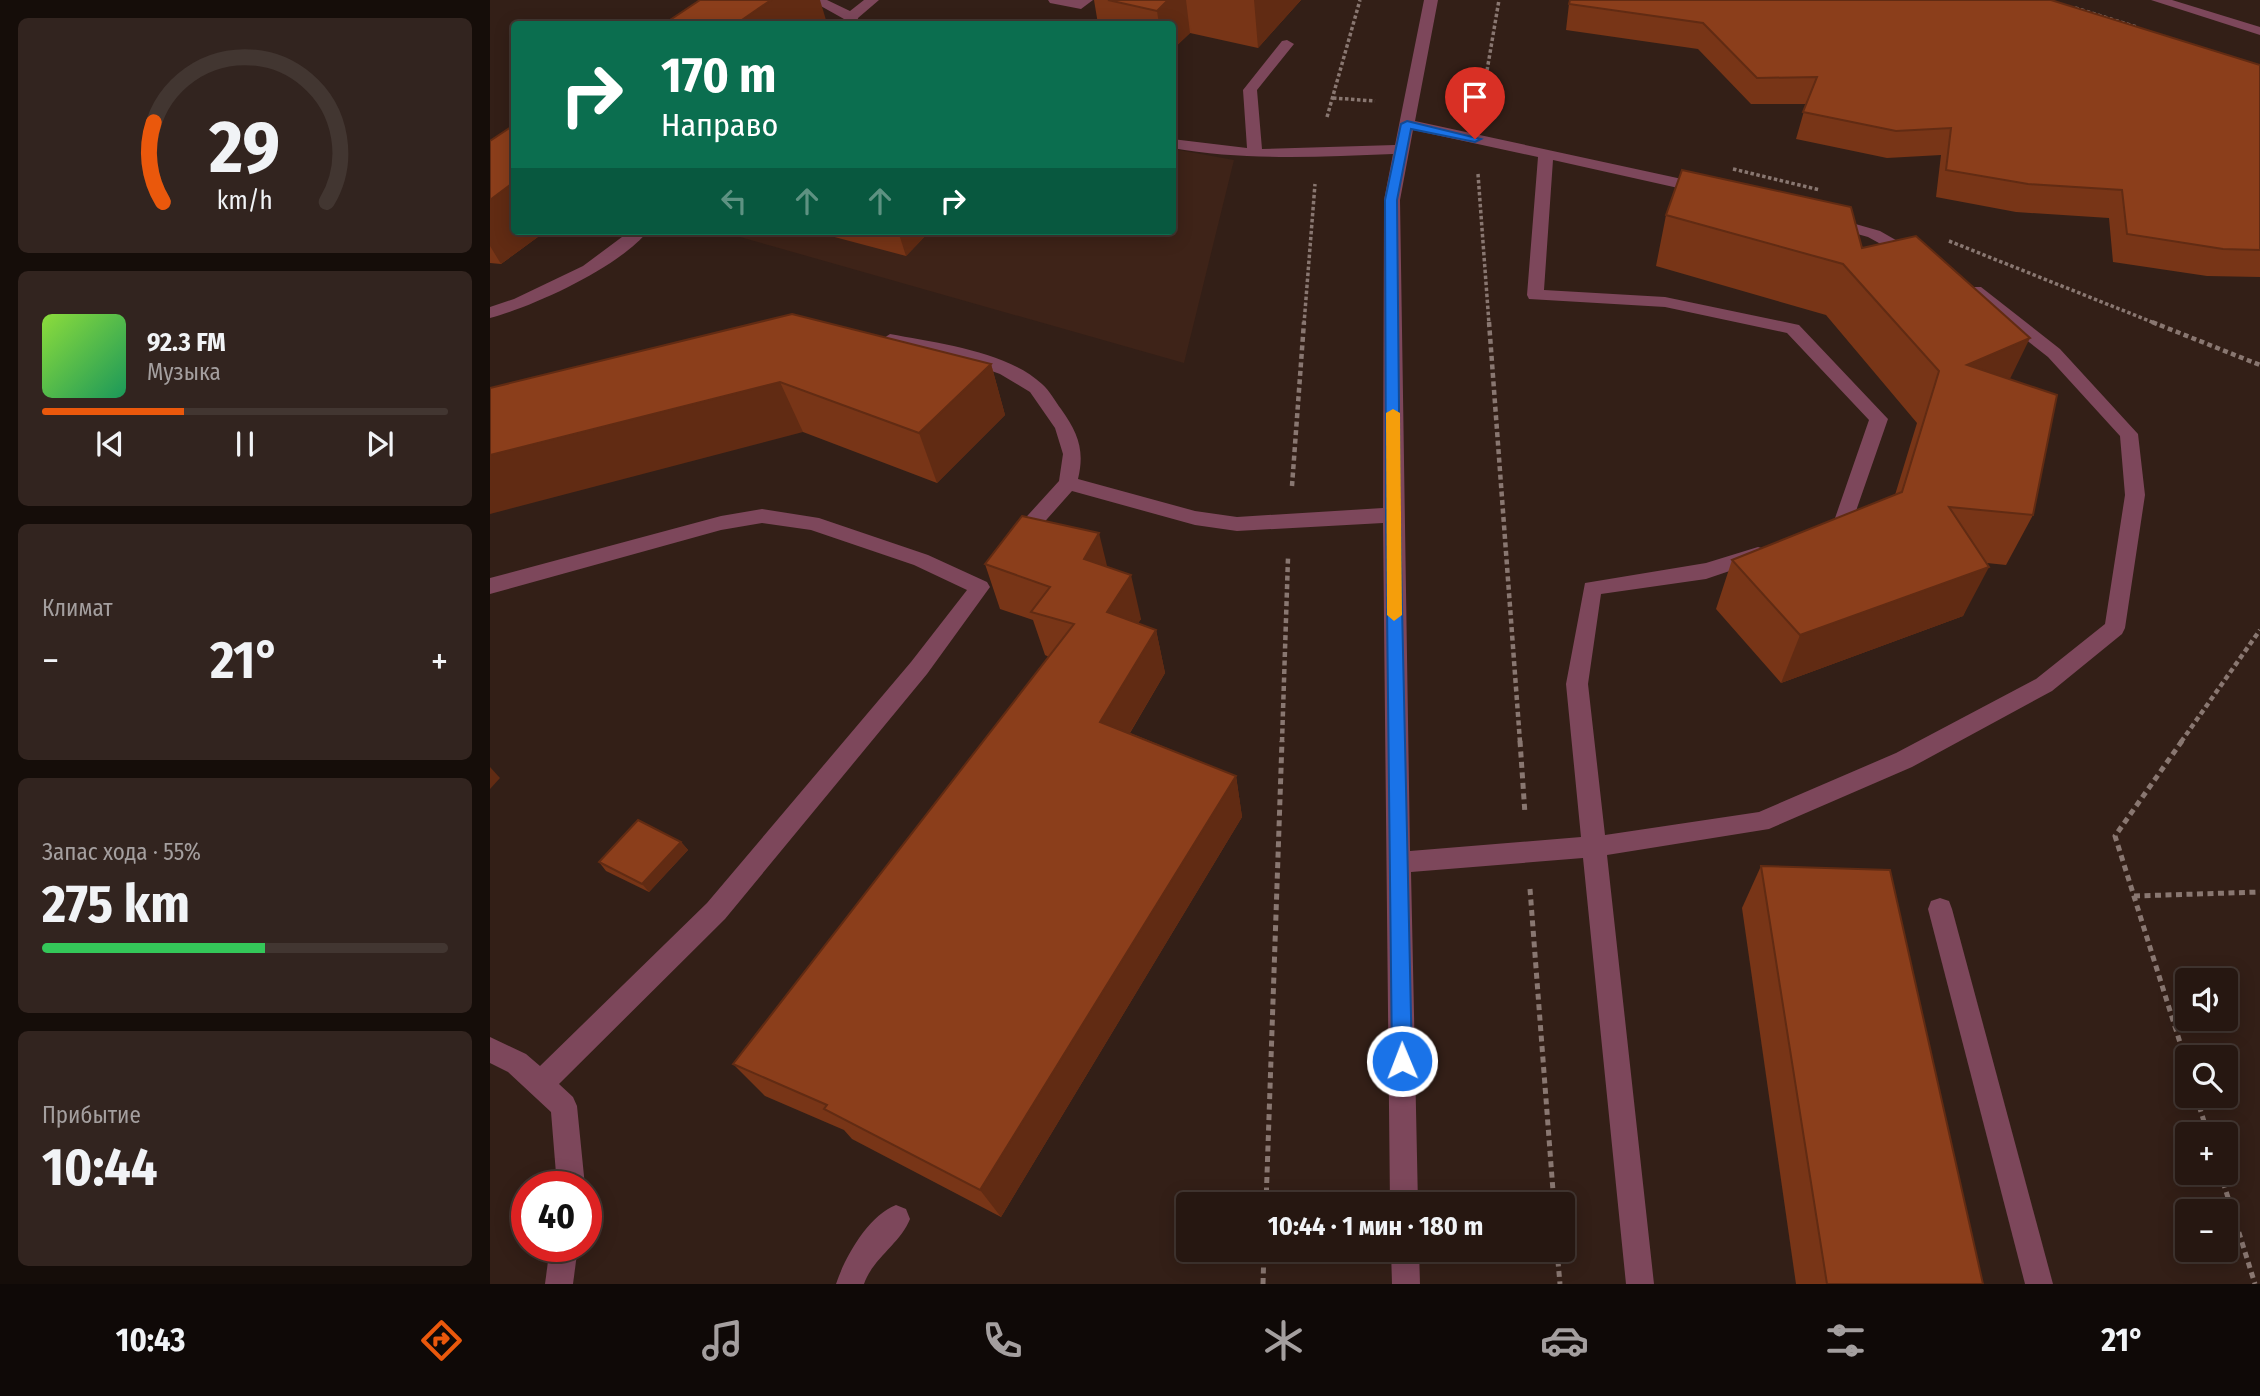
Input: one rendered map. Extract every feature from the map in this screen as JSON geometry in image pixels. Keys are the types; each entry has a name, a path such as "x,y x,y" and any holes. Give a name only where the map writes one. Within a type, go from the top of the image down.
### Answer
{"street":[{"path":"817,0 851,21 873,0"},
{"path":"1055,0 1081,5 1086,0"},
{"path":"1404,1192 1391,200 1431,0"},
{"path":"2158,0 2260,31"},
{"path":"1255,153 1250,90 1287,44"},
{"path":"1407,124 1727,194"},
{"path":"1176,145 1206,151 1255,153 1401,149"},
{"path":"1546,154 1535,295 1665,302 1793,329 1879,419 1842,526 1805,538"},
{"path":"1814,217 1874,234 1933,265"},
{"path":"490,313 520,303 589,270 635,235"},
{"path":"1399,862 1592,847 1761,822 1904,761 2044,685 2115,628 2135,495 2129,434 2054,354 1957,277"},
{"path":"872,337 960,354 1009,371 1035,387 1070,435 1075,456 1068,483 1029,524 1004,556"},
{"path":"1068,483 1195,518 1237,524 1393,515"},
{"path":"490,586 721,523 762,516 812,523 984,582 919,668 716,911 540,1084"},
{"path":"1640,1284 1592,847 1577,684 1592,589 1706,571 1780,546"},
{"path":"1940,909 2039,1284"},
{"path":"490,1050 517,1063 564,1106 570,1171"},
{"path":"850,1284 857,1264 896,1219"},
{"path":"559,1284 562,1262"},
{"path":"1405,1262 1406,1284"}],"path":[{"path":"1266,1192 1289,522 1317,152 1360,0"},
{"path":"1499,0 1475,139 1553,1192"},
{"path":"2181,1045 2115,836 2260,630"},
{"path":"2134,897 2260,892"},
{"path":"2224,1185 2255,1284"},
{"path":"1263,1284 1264,1262"},
{"path":"1559,1262 1560,1284"}],"shaded area":[{"path":"1176,150 1234,160 1184,363 733,235 1176,235"}],"building":[{"path":"700,0 771,0 740,21 668,21"},
{"path":"1108,0 1168,0 1157,11"},
{"path":"1570,0 2051,0 2260,65 2260,250 2223,249 2127,234 2122,190 2028,184 1946,170 1951,128 1896,131 1803,112 1817,77 1757,78 1703,23 1569,4"},
{"path":"511,127 511,184 490,200 490,141"},
{"path":"1682,170 1851,207 1862,248 1916,236 2030,338 1967,365 2057,395 2033,515 1949,507 1989,567 1800,635 1732,560 1902,492 1939,371 1843,264 1666,215"},
{"path":"792,314 991,364 919,433 780,382 490,455 490,388"},
{"path":"1022,516 1099,533 1084,559 1131,575 1107,612 1156,630 1100,722 1236,776 980,1190 824,1109 827,1105 733,1064 1074,624 1031,612 1050,587 985,564"},
{"path":"638,820 681,842 642,884 599,862"},
{"path":"1761,866 1890,870 1983,1284 1827,1284"}],"slow traffic":[{"path":"1393,413 1394,615"}],"route":[{"path":"1402,1061 1391,200 1407,124 1475,139"}]}
